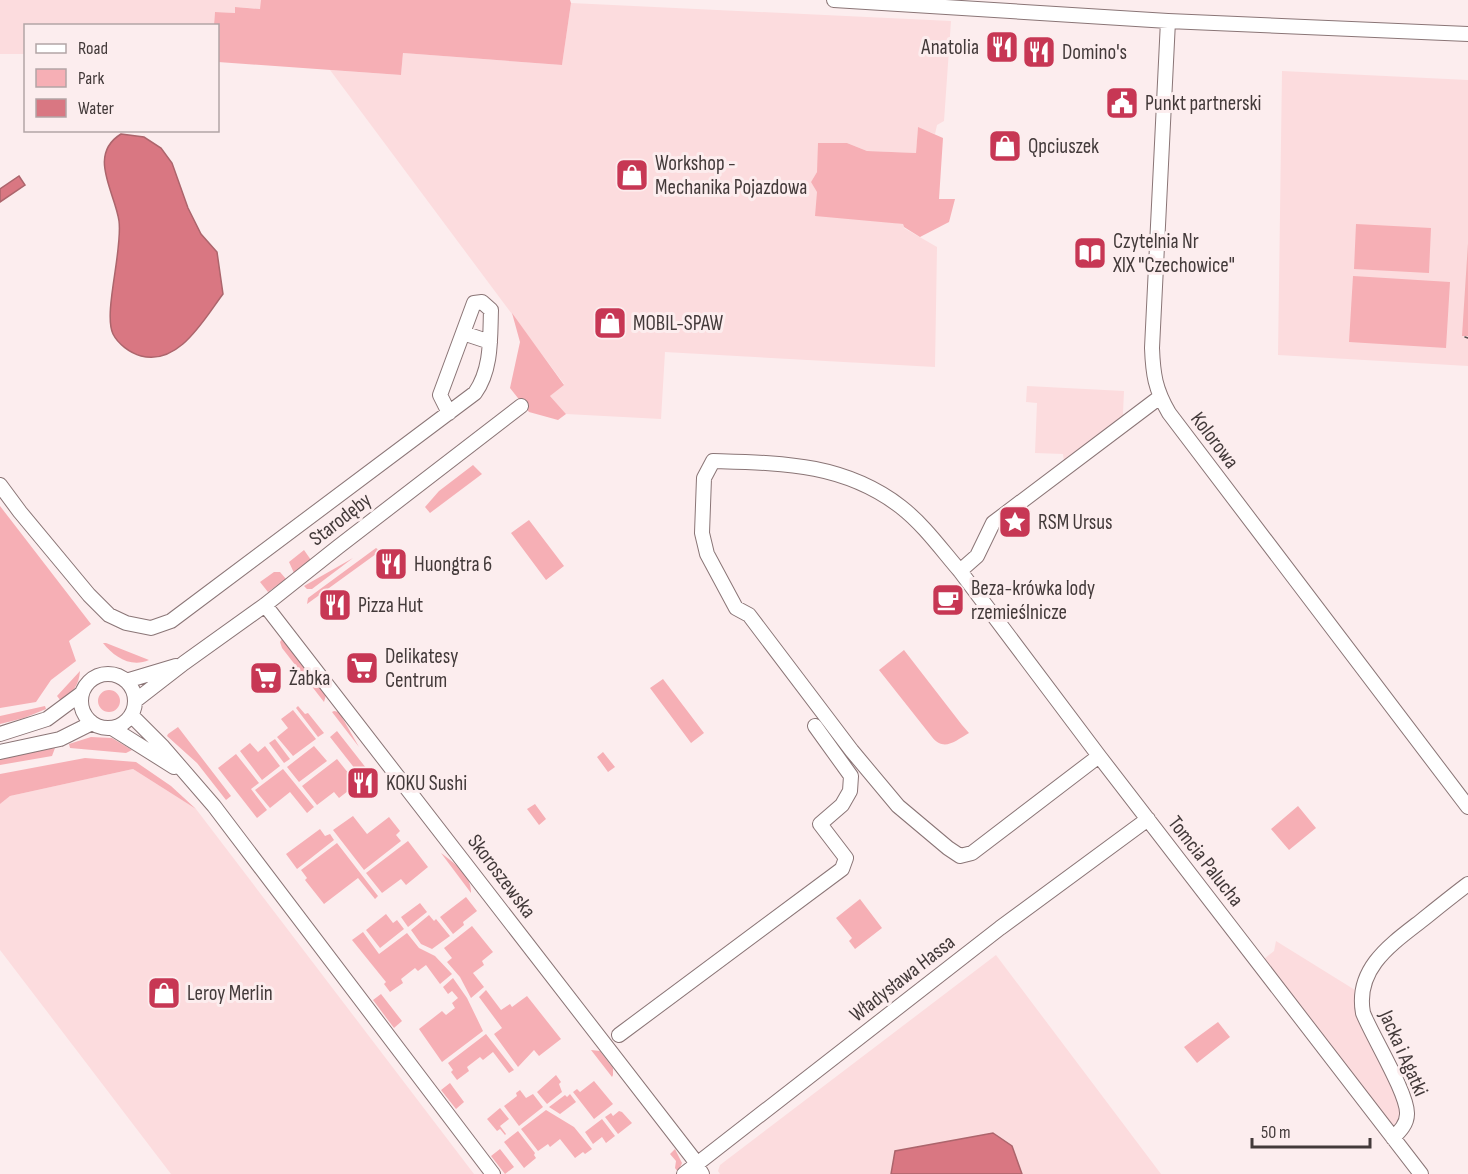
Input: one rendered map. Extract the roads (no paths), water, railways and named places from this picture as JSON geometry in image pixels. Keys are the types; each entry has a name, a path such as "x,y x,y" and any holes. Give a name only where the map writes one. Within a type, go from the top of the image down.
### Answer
{"street":[{"path":"834,0 1168,21 1468,34"},
{"name":"Kolorowa","path":"1168,21 1152,348 1153,378 1160,397 1175,421 1468,807"},
{"path":"0,485 95,602 117,619 151,628 171,621 449,413 475,393 480,387 485,372 490,342 491,310 482,302 474,303 440,395 449,413"},
{"path":"463,333 490,342"},
{"path":"960,571 977,556 993,523 1160,397"},
{"name":"Starodęby","path":"135,701 265,605 521,406"},
{"name":"Tomcia Palucha","path":"1099,756 972,854 964,856 953,852 898,806 852,751 749,615 736,608 707,554 702,532 704,477 713,461 806,466 852,479 901,507 925,529 960,571 1099,756 1421,1174"},
{"name":"Skoroszewska","path":"265,605 692,1157 699,1170"},
{"name":"Starodęby","path":"126,681 184,663"},
{"path":"0,734 47,719 82,693 91,680 106,674 116,675 126,681 133,690 135,701 131,715 123,723 112,728"},
{"path":"82,693 82,710 93,723 112,728 189,776"},
{"path":"131,715 189,776 268,876 493,1174"},
{"path":"0,752 60,740 93,723"},
{"path":"619,1035 842,869 846,858 820,824 842,805 850,791 851,776 814,726"},
{"name":"Władysława Hassa","path":"684,1174 699,1170 1000,928 1148,819"},
{"name":"Jacka i Agatki","path":"1393,1138 1401,1131 1406,1121 1406,1102 1363,1013 1362,988 1383,951 1468,884"}],"water":[{"path":"121,134 144,137 161,148 172,163 188,208 201,234 217,252 223,294 189,338 167,354 155,357 141,356 125,348 115,338 111,324 110,312 119,221 104,163 111,143"},
{"path":"19,176 25,185 0,202 0,189"},
{"path":"993,1133 1012,1146 1022,1174 891,1174 895,1151"}],"place":[{"name":"Anatolia","path":"1002,47"},
{"name":"Domino's","path":"1039,52"},
{"name":"Punkt partnerski","path":"1122,103"},
{"name":"Qpciuszek","path":"1005,146"},
{"name":"Workshop - Mechanika Pojazdowa","path":"632,175"},
{"name":"Czytelnia Nr XIX \"Czechowice\"","path":"1090,253"},
{"name":"MOBIL-SPAW","path":"610,323"},
{"name":"RSM Ursus","path":"1015,522"},
{"name":"Huongtra 6","path":"391,564"},
{"name":"Beza-krówka lody rzemieślnicze","path":"948,600"},
{"name":"Pizza Hut","path":"335,605"},
{"name":"Delikatesy Centrum","path":"362,668"},
{"name":"Żabka","path":"266,678"},
{"name":"KOKU Sushi","path":"363,783"},
{"name":"Leroy Merlin","path":"164,993"}]}
